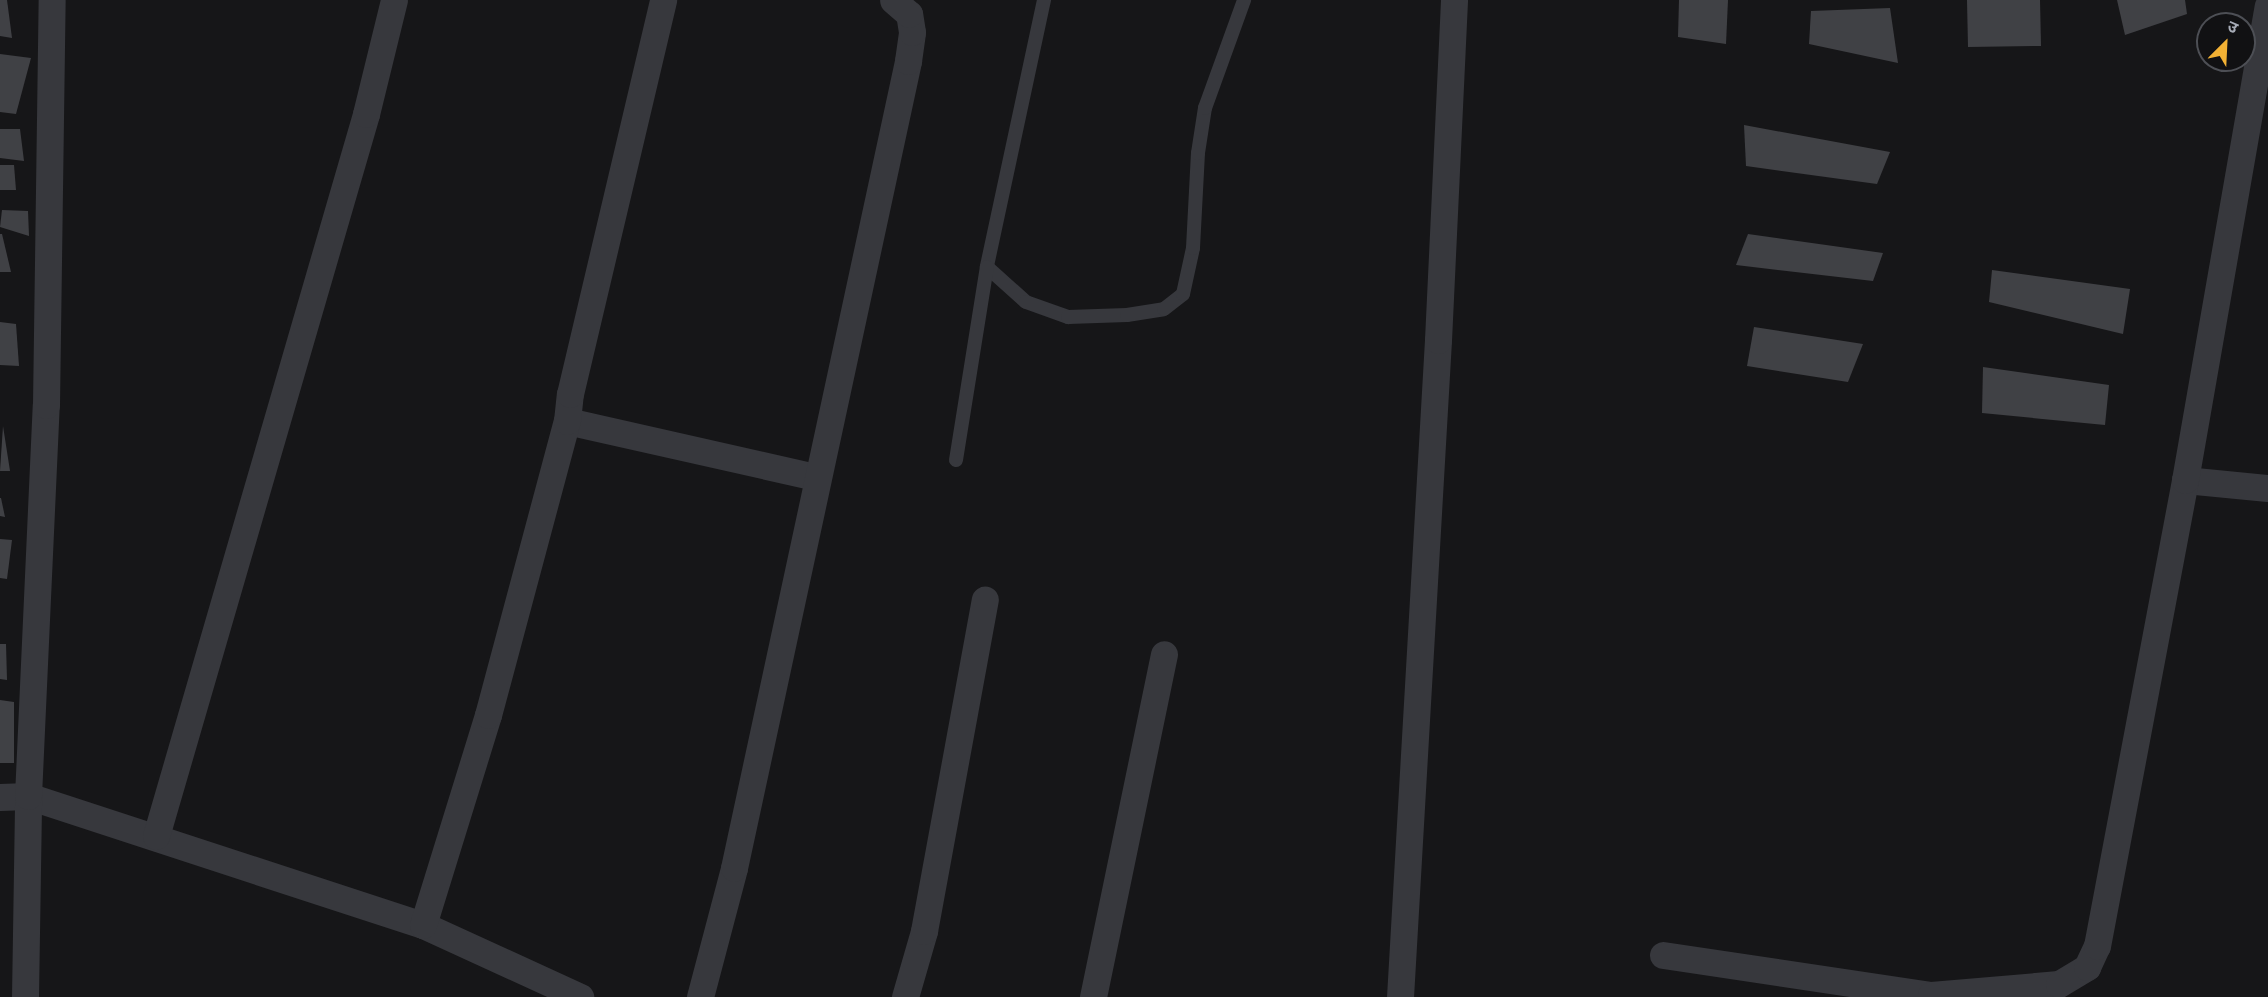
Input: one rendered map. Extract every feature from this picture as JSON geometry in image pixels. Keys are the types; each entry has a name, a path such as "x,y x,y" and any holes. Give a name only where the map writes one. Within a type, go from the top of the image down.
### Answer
{"street":[{"path":"25,997 28,796 46,405 52,0"},
{"path":"156,836 366,114 394,0"},
{"path":"423,924 488,715 567,421 570,394 663,0"},
{"path":"1400,997 1454,0"},
{"path":"700,997 734,868 816,477 908,61 904,5"},
{"path":"1663,955 1931,995 2059,984 2087,967 2097,946 2184,480 2268,6"},
{"path":"567,421 816,477"},
{"path":"2184,480 2268,488"},
{"path":"905,997 924,931 985,600"},
{"path":"1093,997 1164,654"},
{"path":"0,796 28,796 423,924 580,997"}],"lane":[{"path":"956,460 987,267 1044,0"},
{"path":"987,267 1026,302 1068,316 1127,315 1164,309 1175,303 1183,294 1191,259 1198,153 1205,108 1244,0"}],"building":[{"path":"0,0 7,0 12,38 0,36"},
{"path":"1679,0 1728,0 1726,44 1678,37"},
{"path":"1967,0 2040,0 2041,46 1968,47"},
{"path":"2117,0 2185,0 2187,14 2125,35"},
{"path":"1890,8 1898,63 1809,44 1811,11"},
{"path":"0,54 31,58 16,114 0,112"},
{"path":"1744,125 1890,152 1877,184 1746,166"},
{"path":"0,129 20,129 24,161 0,158"},
{"path":"0,165 14,165 16,190 0,190"},
{"path":"2,210 28,211 29,236 0,227"},
{"path":"0,234 2,234 11,272 0,272"},
{"path":"1748,234 1883,253 1873,281 1736,265"},
{"path":"1992,270 2130,289 2123,334 1989,302"},
{"path":"0,322 16,324 19,366 0,365"},
{"path":"1754,327 1863,344 1848,382 1747,366"},
{"path":"1983,367 2109,385 2105,425 1982,413"},
{"path":"3,426 10,471 0,471"},
{"path":"1,498 5,517 0,516"},
{"path":"0,539 12,540 7,579 0,578"},
{"path":"0,644 6,644 7,680 0,679"},
{"path":"0,700 14,702 14,763 0,763"}]}
